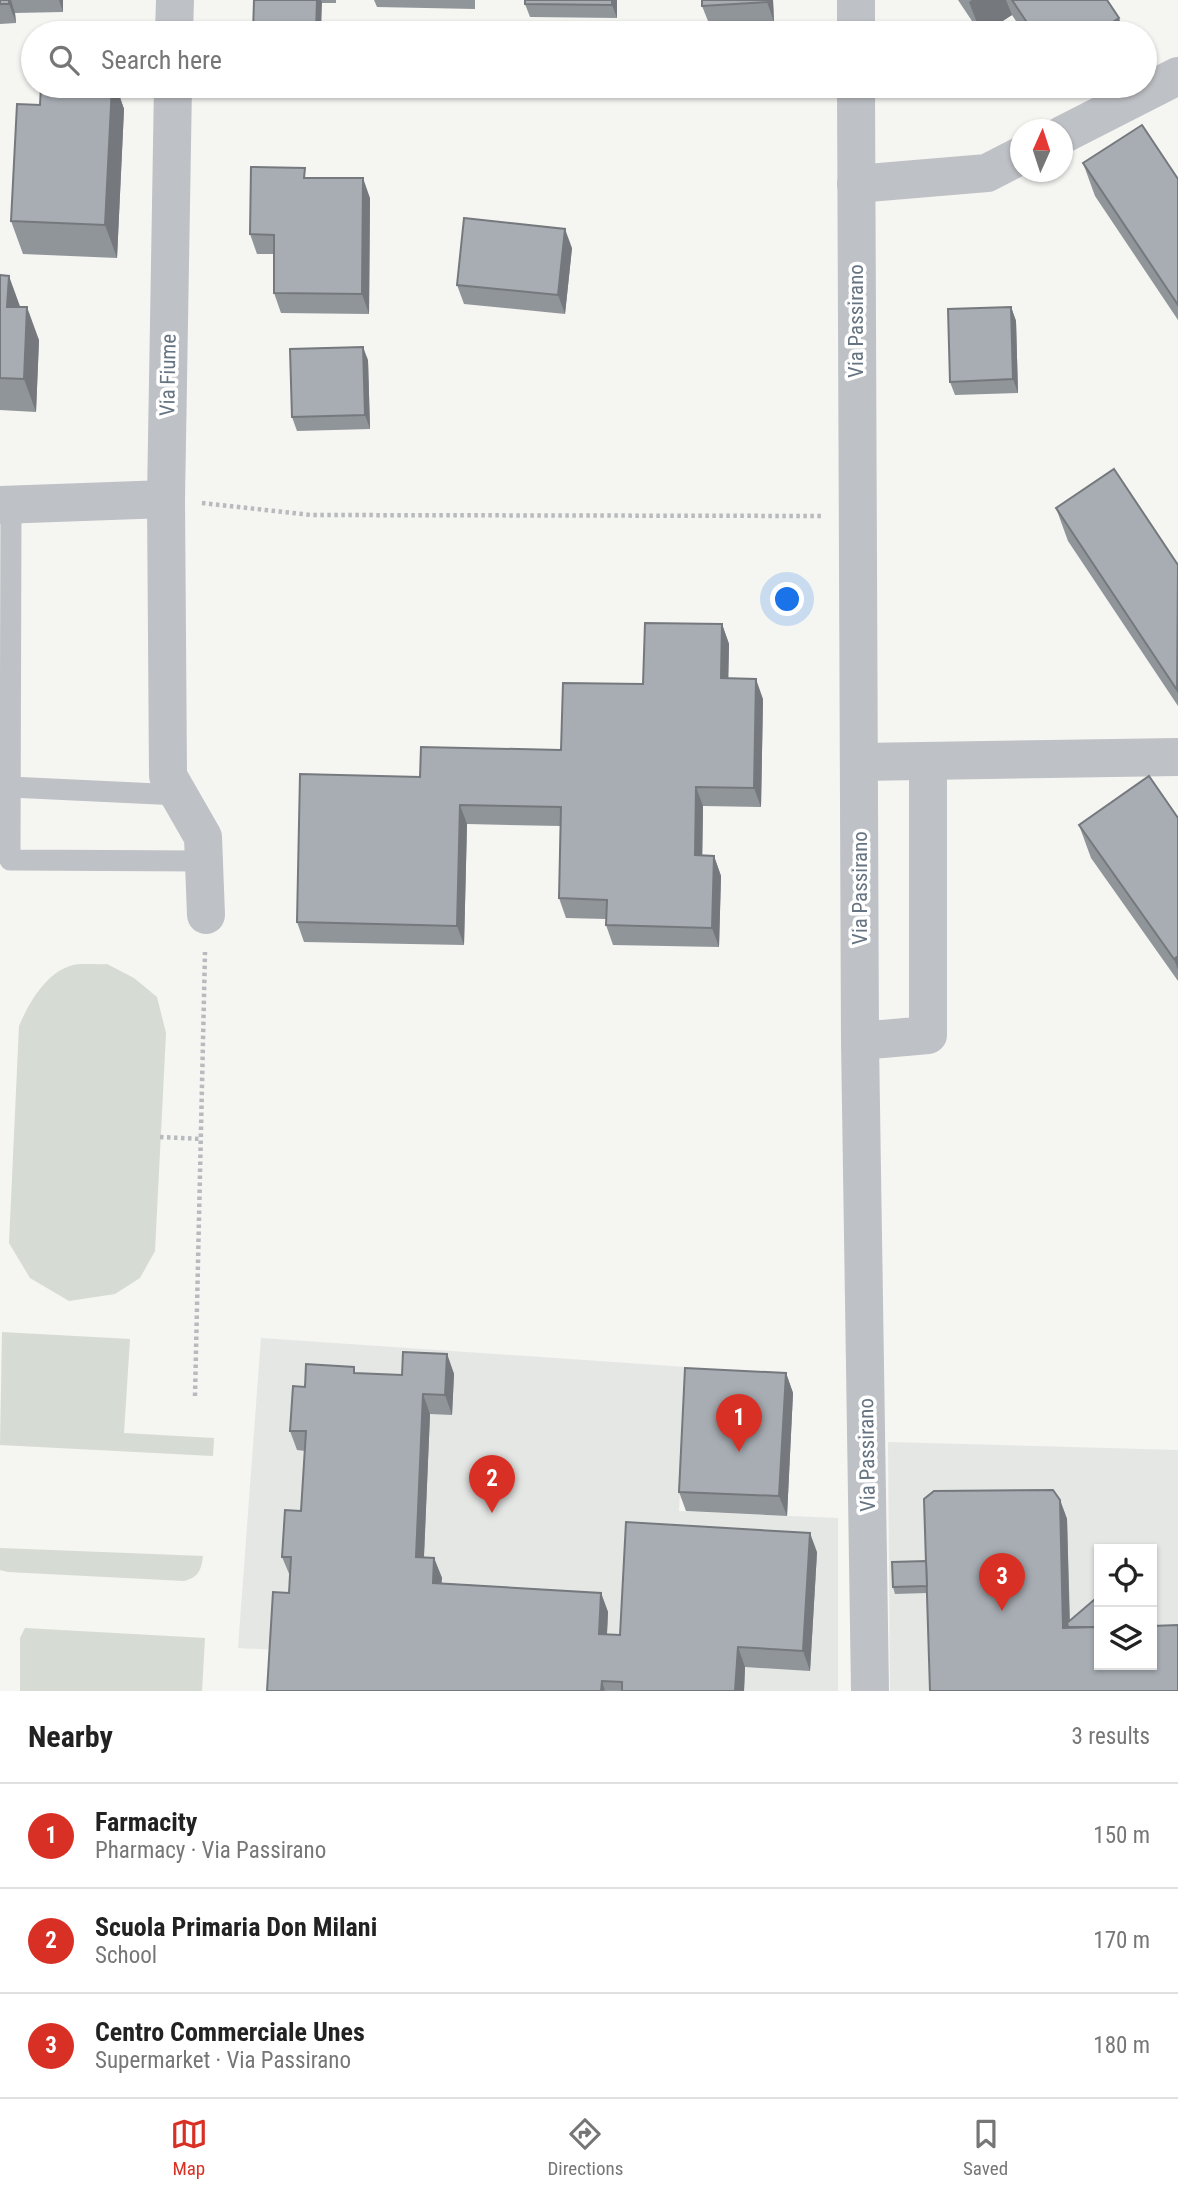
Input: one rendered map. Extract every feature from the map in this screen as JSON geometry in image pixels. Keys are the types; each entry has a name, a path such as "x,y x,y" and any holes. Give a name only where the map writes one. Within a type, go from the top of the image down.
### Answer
{"street":[{"path":"174,21 175,0"},
{"path":"856,0 856,21"},
{"path":"1157,87 1178,76"},
{"name":"Via Fiume","path":"173,98 166,499 168,776 203,837 206,915"},
{"name":"Via Passirano","path":"856,98 860,1041 870,1691"},
{"path":"1073,129 1135,98"},
{"path":"856,184 987,173 1010,161"},
{"path":"5,505 166,499"},
{"path":"859,762 1178,757"},
{"path":"860,1041 929,1035 928,761"}],"lane":[{"path":"5,505 10,860 203,861"},
{"path":"10,787 179,795"}],"path":[{"path":"166,499 311,515 856,517"},
{"path":"195,1396 206,915"},
{"path":"160,1137 201,1139"}],"shaded area":[{"path":"107,964 134,978 157,997 166,1033 155,1251 140,1278 115,1294 69,1301 30,1278 9,1243 19,1026 33,998 55,974 73,965"},
{"path":"2,1332 130,1339 124,1433 214,1438 213,1456 0,1445"},
{"path":"261,1338 686,1367 679,1511 838,1518 838,1691 275,1691 278,1650 238,1648"},
{"path":"888,1442 1178,1450 1178,1691 890,1691"},
{"path":"0,1548 203,1556 198,1572 184,1581 8,1572 0,1570"},
{"path":"25,1628 205,1638 202,1691 20,1691 20,1638"}],"building":[{"path":"0,0 9,0 9,4 0,4"},
{"path":"254,0 317,0 316,21 253,21"},
{"path":"525,0 612,0 612,5 525,4"},
{"path":"702,0 767,0 767,2 702,6"},
{"path":"1012,0 1107,0 1119,18 1114,21 1026,21"},
{"path":"40,98 111,98 105,225 11,221 17,104 40,105"},
{"path":"1142,125 1178,179 1178,305 1083,163"},
{"path":"251,167 305,168 304,178 363,178 362,294 274,293 274,235 250,234"},
{"path":"464,218 565,229 558,295 457,285"},
{"path":"0,275 9,276 7,307 27,307 24,379 0,378"},
{"path":"1011,307 1013,379 950,382 948,309"},
{"path":"363,347 365,415 292,417 290,349"},
{"path":"1114,469 1178,565 1177,690 1056,508"},
{"path":"645,623 722,624 721,678 756,679 754,788 696,787 695,855 714,856 712,928 606,925 607,900 559,898 561,807 460,805 457,926 297,922 300,774 420,777 421,747 561,750 563,683 643,684"},
{"path":"1149,776 1178,818 1178,956 1174,959 1079,825"},
{"path":"403,1352 447,1354 445,1395 423,1394 416,1557 434,1558 433,1583 601,1593 599,1634 620,1635 626,1522 810,1533 803,1651 738,1647 735,1691 622,1691 622,1682 602,1681 601,1691 267,1691 273,1592 289,1593 291,1557 282,1557 285,1510 301,1511 306,1431 290,1431 293,1386 305,1387 306,1364 354,1367 354,1373 402,1375"},
{"path":"685,1368 786,1373 779,1496 679,1492"},
{"path":"1053,1490 1060,1500 1063,1628 1094,1627 1094,1670 1157,1670 1157,1626 1178,1625 1178,1691 930,1691 924,1499 934,1491"},
{"path":"926,1561 927,1586 893,1587 892,1562"},
{"path":"1094,1600 1094,1627 1068,1627 1067,1623"}],"place":[{"name":"Farmacity","path":"739,1452"},
{"name":"Scuola Primaria Don Milani","path":"492,1513"},
{"name":"Centro Commerciale Unes","path":"1002,1611"}]}
